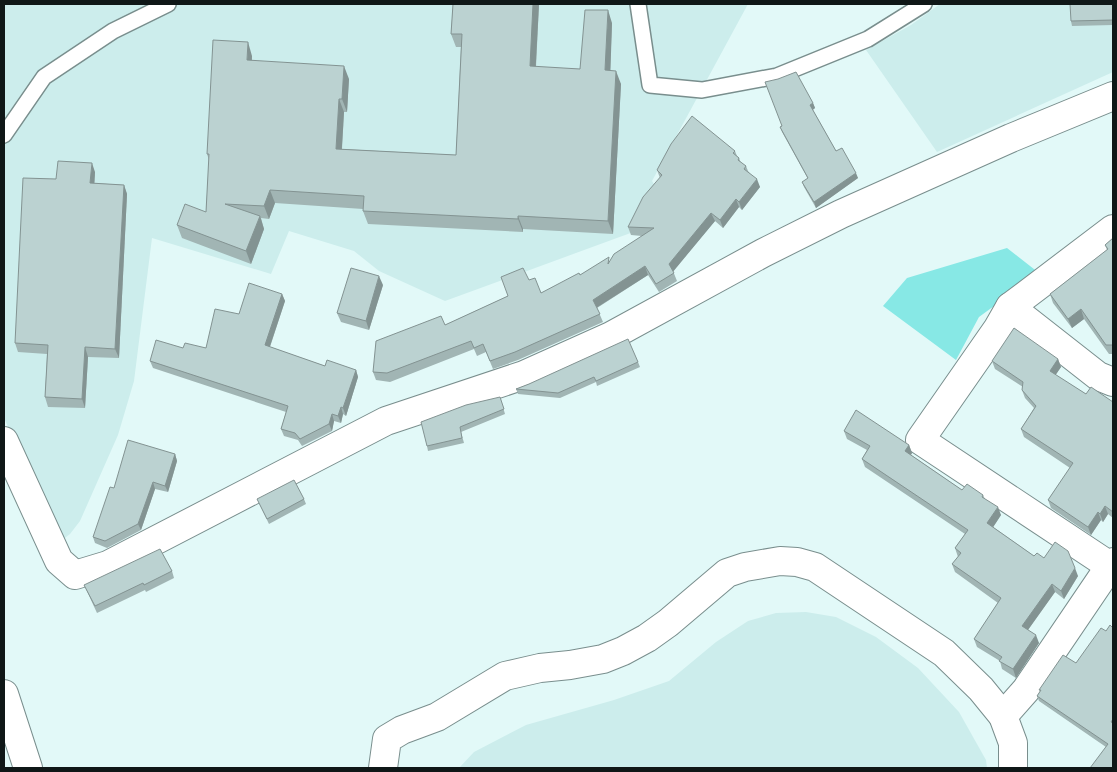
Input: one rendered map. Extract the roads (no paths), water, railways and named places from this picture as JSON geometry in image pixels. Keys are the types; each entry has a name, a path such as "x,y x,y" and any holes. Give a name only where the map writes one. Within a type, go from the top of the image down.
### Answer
{"street":[{"path":"4,441 59,561 76,575 108,565 386,421 524,375 550,364 611,336 763,253 841,214 1011,138 1113,96"},
{"path":"1003,716 1026,690 1112,565 920,440 998,328 1010,307 1113,229"},
{"path":"1010,307 1098,376 1113,382"},
{"path":"383,768 387,739 402,730 437,717 505,676 540,668 570,666 603,659 623,651 647,638 668,623 727,573 745,567 780,562 797,562 815,568 944,653 981,689 1003,716 1013,743 1013,768"},
{"path":"4,694 28,768"}],"lane":[{"path":"4,135 44,77 113,31 168,4"},
{"path":"638,4 650,85 702,90 777,76 868,39 924,4"}]}
